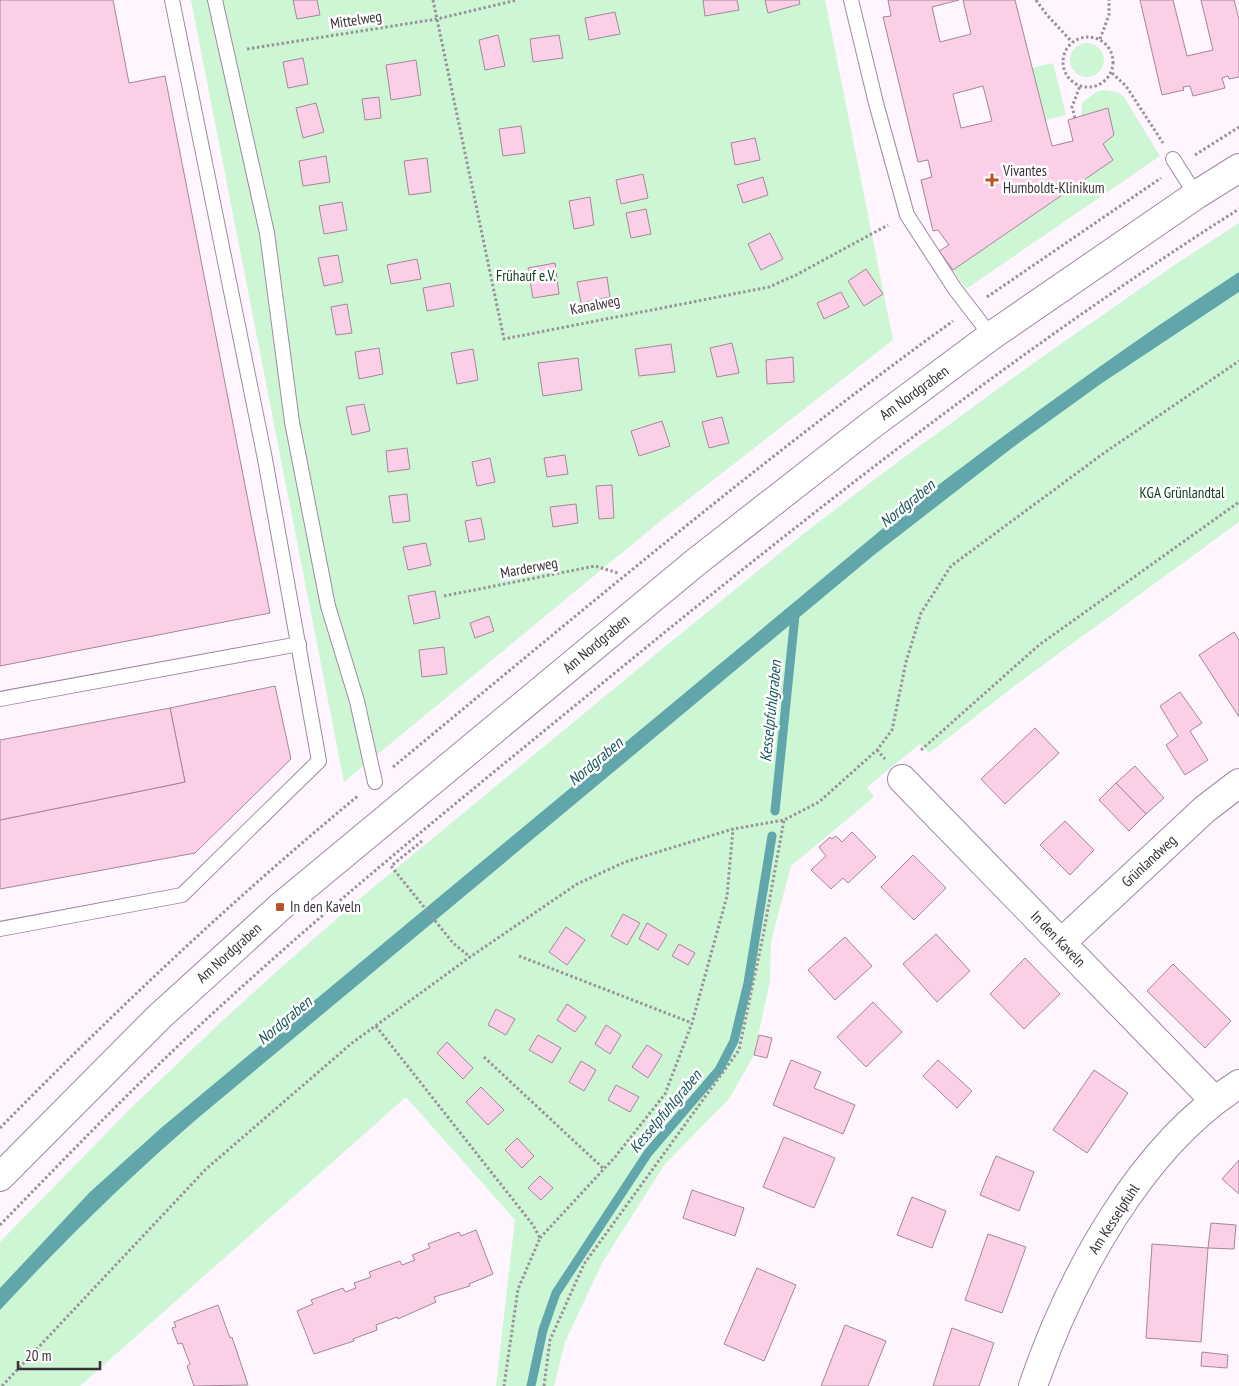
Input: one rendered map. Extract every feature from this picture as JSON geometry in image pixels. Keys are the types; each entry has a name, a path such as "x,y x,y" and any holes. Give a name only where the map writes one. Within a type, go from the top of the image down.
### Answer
{"street":[{"name":"Am Nordgraben","path":"0,1177 160,1016 280,906 696,562 816,467 991,336 1196,195 1239,168"},
{"name":"In den Kaveln","path":"894,770 1214,1100"},
{"name":"Grünlandweg","path":"1062,942 1205,809 1239,783"},
{"name":"Am Kesselpfuhl","path":"1033,1386 1052,1336 1090,1256 1120,1206 1167,1147 1214,1100 1239,1084"}],"lane":[{"path":"0,929 182,895 319,761 266,459 172,0"},
{"path":"215,0 267,233 292,422 328,606 357,701 375,782"},
{"path":"851,0 876,103 907,216 959,294 991,336"},
{"path":"1172,159 1196,195"},
{"path":"0,699 299,644"}],"path":[{"path":"433,0 437,19"},
{"name":"Mittelweg","path":"226,52 437,19 517,0"},
{"path":"1036,0 1072,42"},
{"path":"1100,39 1108,15 1109,0"},
{"name":"Kanalweg","path":"437,19 504,339 769,287 796,275 907,216"},
{"path":"1082,37 1095,37 1105,43 1112,52 1114,63 1112,73 1106,80 1094,87 1080,86 1069,79 1063,67 1064,54 1072,42 1082,37"},
{"path":"1112,73 1126,86 1172,159"},
{"path":"1075,118 1072,107 1080,86"},
{"path":"0,1225 153,1071 263,968 417,836 708,596 941,416 1122,287 1239,209"},
{"path":"2,1386 206,1169 352,1043 470,957 577,884 624,862 733,829 784,820 819,802 877,750 892,730 906,662 920,613 951,566 1104,453 1239,361"},
{"path":"921,750 1039,645 1239,502"},
{"name":"Marderweg","path":"444,596 596,566 618,573"},
{"path":"877,750 894,770"},
{"path":"544,1386 550,1340 584,1264 739,1050 763,936 784,820"},
{"path":"504,1386 518,1288 540,1238 604,1169 665,1094 692,1023 727,896 733,829"},
{"path":"422,841 391,866 453,943 470,957"},
{"path":"519,956 692,1023"},
{"path":"376,1026 533,1225 540,1238"},
{"path":"484,1057 604,1169"}],"green space":[{"name":"Frühauf e.V.","path":"191,0 825,0 893,340 663,519 344,782"},
{"path":"1087,43 1094,44 1099,48 1103,53 1103,67 1099,72 1094,76 1087,77 1080,76 1075,72 1071,67 1070,60 1071,53 1075,48 1080,44"},
{"path":"1053,63 1066,115 1045,120 1032,68"},
{"path":"1104,90 1118,92 1124,97 1160,156 966,289 953,270 1113,160 1103,144 1114,135 1108,109 1082,116 1082,103 1096,92"},
{"name":"KGA Grünlandtal","path":"1239,223 1239,522 1021,681 929,753 920,744 867,787 874,797 791,866 771,941 770,981 754,1055 729,1099 665,1164 602,1263 565,1342 554,1386 496,1386 515,1220 406,1097 80,1386 0,1386 0,1242 131,1108 221,1022 364,895 807,531 1032,364 1173,266"}],"water":[{"path":"1239,272 1239,292 1102,383 1012,448 874,555 198,1118 96,1211 0,1310 0,1288 90,1192 161,1128 899,515 1067,390"}],"building":[{"path":"0,0 113,0 129,83 165,76 270,613 0,666"},
{"path":"293,0 317,0 320,15 297,19"},
{"path":"703,0 737,0 739,10 705,16"},
{"path":"765,0 799,0 800,4 768,13"},
{"path":"888,0 959,0 932,7 940,42 971,34 963,0 1015,0 1052,146 1073,141 1068,120 1108,108 1114,135 1103,144 1113,160 953,270 939,251 949,245 938,230 933,231 921,180 932,177 928,160 918,162 883,17 891,16","holes":["983,86 992,121 961,128 953,94"]},
{"path":"1140,0 1173,0 1187,56 1213,50 1201,0 1234,0 1239,19 1239,77 1229,79 1228,76 1222,78 1225,88 1193,96 1190,86 1183,87 1184,90 1162,95"},
{"path":"615,12 620,34 589,40 585,18"},
{"path":"498,35 505,66 485,70 479,40"},
{"path":"559,35 563,58 533,62 530,39"},
{"path":"303,58 308,84 288,88 283,62"},
{"path":"416,60 421,95 391,100 386,65"},
{"path":"379,97 381,118 365,120 362,99"},
{"path":"316,103 324,132 303,138 296,108"},
{"path":"521,126 525,153 503,156 499,129"},
{"path":"755,138 760,160 735,165 731,143"},
{"path":"326,156 330,182 303,186 299,161"},
{"path":"427,158 431,192 409,195 404,161"},
{"path":"643,174 648,198 621,204 616,180"},
{"path":"763,177 768,195 743,203 737,185"},
{"path":"590,197 594,225 574,229 569,201"},
{"path":"342,202 347,230 324,234 319,206"},
{"path":"646,209 651,234 631,238 626,213"},
{"path":"770,233 783,259 761,270 748,244"},
{"path":"338,255 343,282 324,286 318,258"},
{"path":"417,259 421,279 391,284 387,265"},
{"path":"555,263 559,294 533,298 528,268"},
{"path":"866,269 883,294 864,306 848,281"},
{"path":"607,277 610,297 581,303 577,282"},
{"path":"450,283 454,306 427,311 423,288"},
{"path":"841,292 849,307 824,319 817,303"},
{"path":"347,304 352,333 336,335 331,307"},
{"path":"732,343 739,373 717,377 710,348"},
{"path":"671,344 675,372 639,376 635,349"},
{"path":"379,348 383,374 359,379 355,352"},
{"path":"473,349 478,380 457,384 451,353"},
{"path":"793,357 794,382 767,384 766,360"},
{"path":"578,358 582,390 543,396 538,363"},
{"path":"364,404 370,431 352,435 346,407"},
{"path":"722,417 729,443 709,448 702,422"},
{"path":"662,421 670,446 639,456 631,431"},
{"path":"407,448 410,469 388,472 386,451"},
{"path":"565,455 568,474 547,477 544,458"},
{"path":"490,458 495,482 477,486 472,462"},
{"path":"612,485 614,518 599,519 596,486"},
{"path":"407,494 410,521 393,523 389,496"},
{"path":"576,504 578,523 553,527 550,507"},
{"path":"481,518 485,539 469,542 465,521"},
{"path":"426,543 431,565 408,570 403,547"},
{"path":"435,591 440,618 414,624 408,596"},
{"path":"489,616 494,631 475,638 470,623"},
{"path":"1234,632 1239,640 1239,717 1199,655"},
{"path":"444,647 447,674 422,677 419,650"},
{"path":"275,686 291,759 195,853 0,889 0,820 185,782 170,708"},
{"path":"1180,692 1202,723 1190,731 1208,760 1185,775 1166,745 1178,736 1160,706"},
{"path":"170,708 185,782 0,820 0,740"},
{"path":"1035,728 1059,753 1005,804 981,779"},
{"path":"1135,766 1164,798 1146,814 1116,783"},
{"path":"1116,783 1146,814 1129,831 1099,800"},
{"path":"1065,821 1094,850 1070,875 1040,845"},
{"path":"852,832 876,857 848,883 843,878 831,889 811,870 826,856 819,847 830,837 832,839 836,836 842,842"},
{"path":"913,855 946,888 914,920 881,887"},
{"path":"623,914 640,923 627,945 611,936"},
{"path":"647,923 667,935 658,950 639,939"},
{"path":"566,927 585,940 567,965 549,952"},
{"path":"936,934 970,971 937,1002 903,964"},
{"path":"845,937 872,966 835,1000 808,970"},
{"path":"679,944 695,953 688,965 672,956"},
{"path":"1025,958 1060,994 1024,1029 990,994"},
{"path":"1173,964 1231,1021 1205,1048 1147,991"},
{"path":"873,1002 902,1032 866,1067 837,1037"},
{"path":"567,1004 586,1017 575,1032 557,1020"},
{"path":"496,1009 515,1019 506,1035 488,1025"},
{"path":"606,1025 621,1035 610,1054 595,1044"},
{"path":"538,1035 561,1048 552,1063 529,1050"},
{"path":"759,1035 772,1038 767,1058 754,1055"},
{"path":"447,1042 473,1068 463,1079 437,1053"},
{"path":"647,1045 662,1055 648,1078 632,1067"},
{"path":"791,1060 821,1072 814,1088 855,1105 843,1134 773,1105"},
{"path":"938,1060 972,1091 957,1108 923,1076"},
{"path":"581,1061 596,1070 584,1091 569,1082"},
{"path":"1094,1070 1128,1093 1087,1153 1053,1130"},
{"path":"616,1085 639,1097 630,1112 608,1100"},
{"path":"481,1087 504,1110 488,1125 466,1102"},
{"path":"784,1137 835,1158 814,1208 763,1187"},
{"path":"517,1138 534,1156 522,1168 505,1150"},
{"path":"996,1156 1034,1172 1019,1211 980,1195"},
{"path":"1239,1160 1239,1194 1222,1179"},
{"path":"540,1176 553,1188 541,1200 528,1188"},
{"path":"692,1190 744,1208 735,1236 683,1218"},
{"path":"912,1197 946,1211 932,1248 897,1235"},
{"path":"1211,1223 1236,1225 1234,1249 1208,1248"},
{"path":"476,1230 493,1274 469,1284 470,1286 434,1297 436,1302 398,1319 397,1317 376,1325 377,1330 353,1339 354,1341 314,1354 297,1311 313,1304 311,1300 343,1288 345,1292 356,1288 354,1283 371,1277 369,1272 400,1261 402,1265 415,1260 412,1255 430,1248 428,1244 459,1232 461,1236"},
{"path":"988,1234 1026,1247 1002,1313 965,1300"},
{"path":"1152,1244 1208,1248 1201,1342 1146,1338"},
{"path":"757,1268 796,1285 764,1361 724,1344"},
{"path":"218,1305 230,1338 232,1337 248,1385 194,1386 187,1366 190,1364 182,1343 178,1344 172,1328 176,1327 174,1322"},
{"path":"845,1325 886,1341 868,1386 821,1386"},
{"path":"952,1328 994,1343 979,1386 933,1386"},
{"path":"1202,1352 1228,1355 1227,1368 1201,1366"}],"waterway":[{"name":"Kesselpfuhlgraben","path":"775,811 795,615"},
{"name":"Kesselpfuhlgraben","path":"531,1386 543,1330 556,1293 648,1153 719,1070 734,1041 748,983 772,836"}],"place":[{"name":"Vivantes Humboldt-Klinikum","path":"992,180"},
{"name":"In den Kaveln","path":"280,907"}],"water label":[{"name":"Nordgraben","path":"907,503"},
{"name":"Nordgraben","path":"595,761"},
{"name":"Nordgraben","path":"284,1020"}]}
